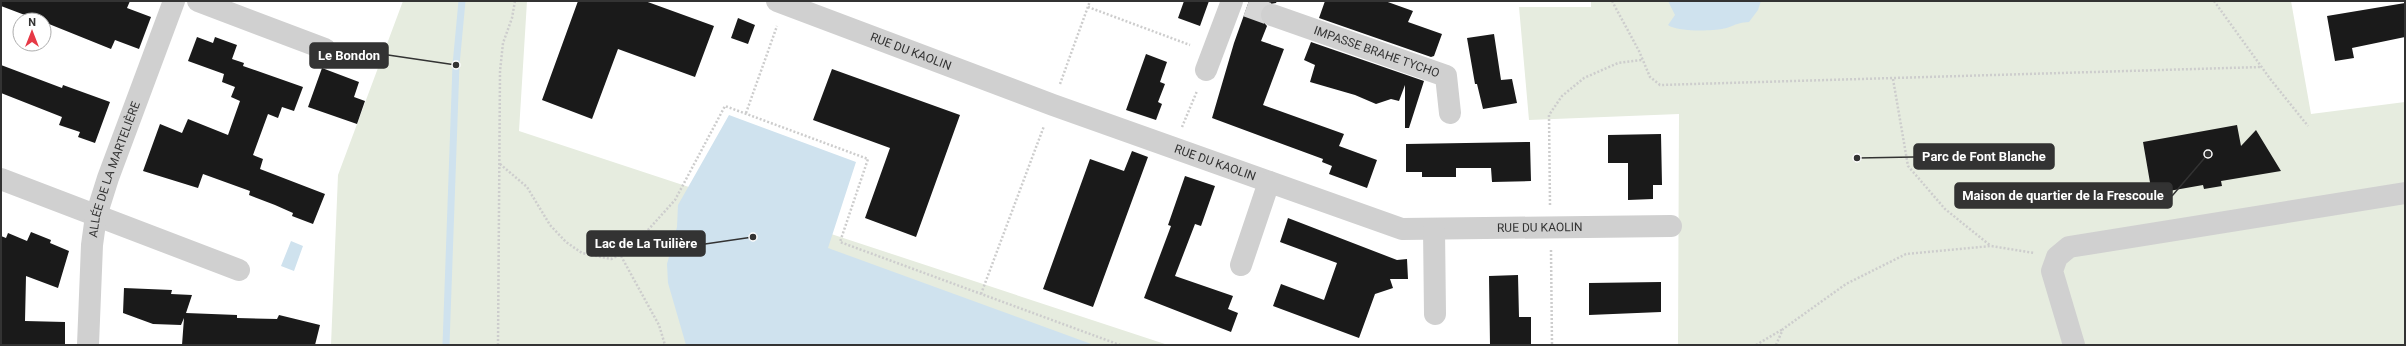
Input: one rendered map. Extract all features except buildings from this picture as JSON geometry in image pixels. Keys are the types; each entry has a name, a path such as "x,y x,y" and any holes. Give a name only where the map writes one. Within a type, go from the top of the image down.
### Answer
{"street":[{"name":"ALLÉE DE LA MARTELIÈRE","path":"88,345 92,245 96,216 108,178 174,1"},
{"path":"198,1 325,49"},
{"name":"RUE DU KAOLIN","path":"782,2 1053,105 1402,229 1671,226"},
{"path":"1209,62 1237,3"},
{"name":"IMPASSE BRAHE TYCHO","path":"1272,15 1446,76 1450,113"},
{"path":"1,179 239,270"},
{"path":"1241,264 1269,182"},
{"path":"2074,345 2052,271 2057,257 2068,247 2405,193"},
{"path":"1434,229 1436,314"}],"path":[{"path":"498,345 500,71 503,43 512,18 515,1"},
{"path":"981,294 1053,105 1090,1"},
{"path":"1612,1 1650,77 1660,85 2261,67"},
{"path":"2214,1 2261,67 2308,126"},
{"path":"746,114 782,2"},
{"path":"1088,7 1209,62 1173,148"},
{"path":"1552,345 1549,115 1562,96 1584,78 1618,63 1642,60"},
{"path":"1893,79 1908,166 1945,209 1991,246"},
{"path":"500,164 526,187 550,225 566,242 582,253 598,258 611,259 621,256 648,232 674,200 726,106 868,158 840,242 1120,345"},
{"path":"1756,345 1783,329 1846,284 1906,254 1991,246 2057,257"},
{"path":"621,256 659,325 665,345"},
{"path":"1776,345 1783,329"}],"shaded area":[{"path":"403,1 527,1 519,131 1168,345 331,345 338,175"},
{"path":"1591,1 2291,1 2311,114 2405,102 2405,345 1678,345 1679,114 1529,120 1519,7 1591,7"}],"water":[{"path":"1668,1 1761,1 1758,10 1749,22 1740,23 1722,29 1686,30 1668,25 1675,15"},
{"path":"729,115 856,162 828,248 1094,345 686,345 668,283 667,264 677,227 678,205"},
{"path":"291,241 303,246 294,271 281,266"}],"waterway":[{"path":"446,345 456,65 462,1"}],"tunnel":[{"path":"1247,6 1272,15"}],"place":[{"name":"Le Bondon","path":"456,65"},
{"name":"Maison de quartier de la Frescoule","path":"2208,154"},
{"name":"Parc de Font Blanche","path":"1857,158"},
{"name":"Lac de La Tuilière","path":"753,237"}]}
